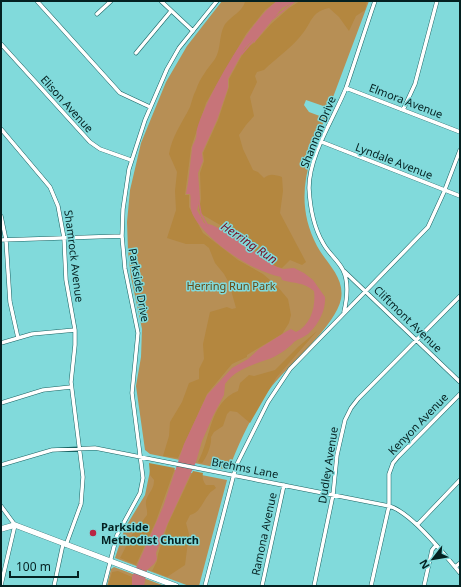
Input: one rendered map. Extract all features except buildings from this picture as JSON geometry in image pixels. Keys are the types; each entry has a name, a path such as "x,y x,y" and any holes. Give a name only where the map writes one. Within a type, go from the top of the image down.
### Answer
{"street":[{"path":"37,1 120,93 150,107"},
{"path":"97,14 112,1"},
{"path":"161,1 193,31"},
{"name":"Parkside Drive","path":"104,586 119,529 142,488 144,478 132,393 138,333 126,275 122,236 125,191 131,160 150,107 169,65 217,1"},
{"name":"Shannon Drive","path":"344,313 347,292 343,270 323,244 311,214 309,185 311,172 322,142 346,88 375,1"},
{"path":"403,110 415,84 437,1"},
{"path":"136,53 171,11"},
{"name":"Elison Avenue","path":"1,44 90,142 100,149 131,160"},
{"name":"Elmora Avenue","path":"346,88 460,132"},
{"name":"Shamrock Avenue","path":"1,129 50,187 58,206 64,238 66,280 75,330 75,345 71,376 83,477 81,504 65,544 54,586"},
{"name":"Lyndale Avenue","path":"322,142 460,196"},
{"path":"205,586 234,475 244,448 283,378 428,227 445,190 460,150"},
{"path":"1,216 6,240 10,298 18,338"},
{"path":"1,240 122,236"},
{"name":"Cliftmont Avenue","path":"343,270 460,382"},
{"name":"Dudley Avenue","path":"314,586 333,495 337,455 348,413 358,399 460,296"},
{"path":"1,343 44,332 75,330"},
{"path":"1,403 43,390 72,387"},
{"name":"Kenyon Avenue","path":"371,586 389,506 388,478 393,463 460,394"},
{"name":"Brehms Lane","path":"1,465 45,451 80,448 142,457 389,506 399,510 417,526 460,573"},
{"path":"417,526 460,480"},
{"name":"Ramona Avenue","path":"262,586 284,485"},
{"path":"1,506 14,525 176,586"},
{"path":"1,529 14,525"},
{"path":"1,585 14,525"},
{"path":"424,586 432,550 436,545"},
{"path":"456,567 460,563"}],"green space":[{"name":"Herring Run Park","path":"222,1 369,1 329,108 306,100 304,105 309,112 325,118 313,150 306,181 306,213 310,229 317,246 338,277 341,299 331,320 322,332 266,394 248,426 229,470 150,454 145,450 136,386 141,357 142,329 131,277 127,222 130,190 141,143 166,82 187,46"},
{"path":"245,1 277,1 265,10 246,34 206,103 191,148 185,195 189,195 189,207 203,233 238,260 263,274 277,286 288,299 291,315 289,323 282,334 247,355 247,357 232,364 207,394 178,458 163,456 169,436 170,422 182,402 189,383 199,379 199,369 204,359 203,344 210,312 227,307 232,309 236,308 229,283 215,263 209,248 204,244 186,244 167,238 176,210 175,191 177,172 169,154 170,147 190,107 194,94 204,73 217,55 224,26 242,8"},
{"path":"300,1 367,1 365,10 356,16 349,31 339,17 329,8 319,12 315,15 294,43 264,70 257,72 255,76 257,82 250,97 254,116 239,135 243,149 253,170 258,172 264,178 270,175 282,177 283,191 280,213 306,262 302,265 290,260 282,268 266,261 241,238 203,215 199,210 201,199 200,173 204,161 203,153 218,120 229,87 229,79 246,48 254,43 271,24 289,8"},
{"path":"317,331 276,378 250,423 237,412 230,411 227,414 223,426 214,432 211,437 210,447 204,460 202,463 198,462 216,412 228,396 238,391 240,383 249,375 254,376 275,370 298,347"},
{"path":"149,463 175,468 156,521 136,565 120,558 132,535 147,515 146,500 153,488 154,483 154,480 150,475"},
{"path":"161,467 227,480 199,586 189,586 115,558 125,528 145,495 150,471"},
{"path":"193,471 203,473 203,479 206,485 214,485 216,488 210,493 199,509 190,515 186,523 189,534 185,565 167,577 152,571 157,561 168,524"},
{"path":"114,567 165,586 107,586 111,569"},
{"path":"118,571 132,577 132,586 108,586 112,572"}],"shaded area":[{"name":"Herring Run","path":"277,1 296,1 282,8 254,43 253,40 245,48 228,79 228,88 217,120 202,153 203,161 198,173 200,199 197,210 204,223 212,225 240,238 263,259 283,269 294,268 313,280 325,297 323,311 319,321 308,334 278,355 250,366 234,375 225,384 224,395 202,441 196,462 156,553 157,559 147,570 144,586 132,586 132,577 163,507 184,444 207,395 232,368 248,359 260,348 291,329 296,332 301,329 309,320 313,309 314,291 310,288 282,280 281,277 258,269 220,246 201,227 194,217 191,210 190,194 186,194 192,148 202,115 230,60 254,25"}],"waterway":[{"name":"Herring Run","path":"273,19 295,1"},
{"name":"Herring Run","path":"242,54 254,40"},
{"name":"Herring Run","path":"199,202 201,214 208,226"}],"place":[{"name":"Parkside Methodist Church","path":"93,533"}]}
